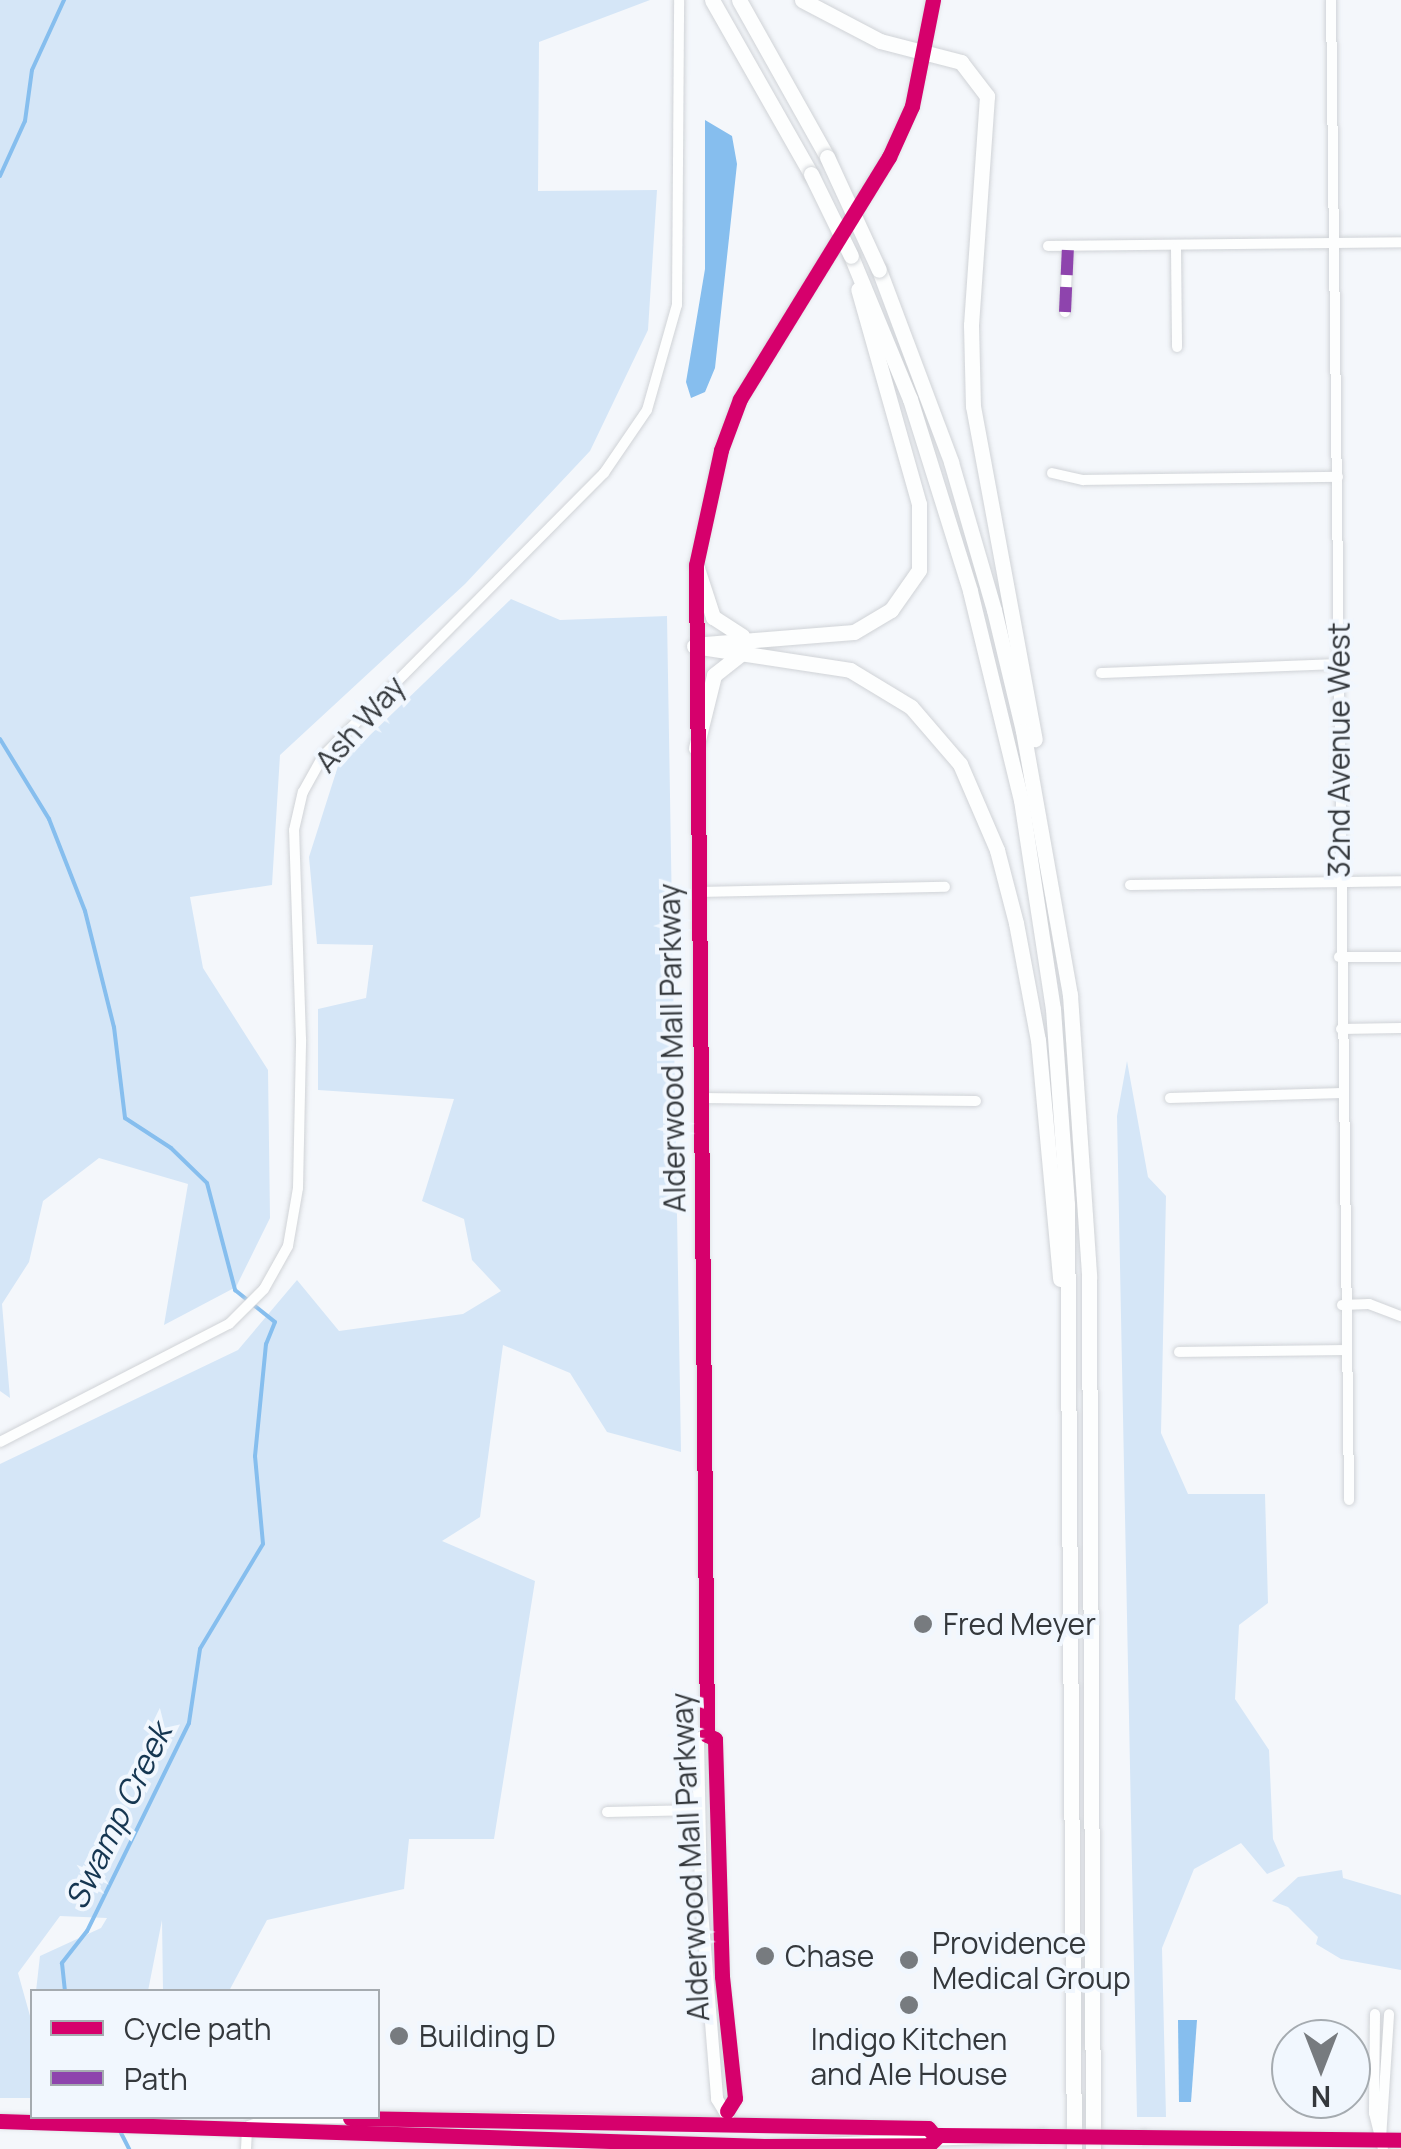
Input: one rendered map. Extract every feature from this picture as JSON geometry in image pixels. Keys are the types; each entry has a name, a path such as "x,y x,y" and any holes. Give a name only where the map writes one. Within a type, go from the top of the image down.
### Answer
{"highway":[{"path":"694,646 747,646 854,632 892,610 918,570 919,504 851,256 812,174 712,0"},
{"path":"739,0 827,157 879,270 951,462 994,610 1052,884 1076,1064 1090,1276 1093,2149"},
{"path":"802,0 880,41 961,62 988,96 971,325 973,406 1060,867 1052,884"},
{"path":"866,303 937,480 1020,800 1063,1113 1074,2149"},
{"path":"696,565 713,617 726,630 747,646 821,661 884,688 936,731 979,797 1016,923 1038,1040 1068,1358"},
{"path":"696,748 714,674 747,646"}],"main road":[{"name":"Alderwood Mall Parkway","path":"707,1735 696,565 721,450 740,399 889,157 927,51 933,0"},
{"name":"Alderwood Mall Parkway","path":"707,1735 698,1739 714,2064 717,2100 727,2111 731,2147"},
{"name":"Alderwood Mall Parkway","path":"707,1735 715,1739 721,1964 735,2098 727,2111"},
{"path":"247,2128 272,2119"},
{"path":"377,2119 928,2128 934,2136"},
{"path":"0,2121 731,2147 928,2145 934,2136"},
{"path":"934,2136 1382,2144 1401,2140"}],"street":[{"name":"Ash Way","path":"0,1442 229,1324 256,1298 288,1246 298,1188 294,830 303,792 323,756 604,473 647,410 677,306 678,0"},
{"name":"32nd Avenue West","path":"1331,0 1337,242 1342,1350 1348,1500"},
{"path":"1048,246 1176,248 1401,242"},
{"path":"1065,312 1068,246"},
{"path":"1176,248 1178,347"},
{"path":"1052,473 1083,480 1338,476"},
{"path":"1100,673 1340,664"},
{"path":"1130,885 1401,881"},
{"path":"698,892 945,888"},
{"path":"1339,957 1401,957"},
{"path":"1341,1029 1401,1028"},
{"path":"1170,1098 1342,1094"},
{"path":"700,1098 976,1100"},
{"path":"1342,1305 1369,1304 1401,1316"},
{"path":"1178,1352 1342,1350"},
{"path":"606,1812 700,1810"},
{"path":"1376,2014 1374,2113 1382,2144"},
{"path":"1382,2144 1389,2014"},
{"path":"246,2149 247,2128"}],"shaded area":[{"path":"0,0 650,0 539,42 538,191 657,190 648,330 590,451 465,584 280,755 272,885 190,897 203,968 268,1070 270,1218 236,1287 164,1325 188,1184 99,1158 43,1201 29,1262 2,1304 10,1398 0,1391"},
{"path":"511,599 560,620 667,616 681,1452 607,1432 570,1373 503,1345 480,1517 442,1541 535,1581 494,1839 409,1839 404,1889 267,1920 230,1989 163,1989 162,1920 148,1989 36,1989 40,1956 101,1928 107,1918 60,1916 18,1973 30,2016 30,2098 0,2098 0,1464 238,1350 297,1280 339,1331 463,1314 501,1291 472,1260 464,1219 422,1201 454,1099 318,1090 318,1009 366,998 373,945 317,944 309,857 338,766"},
{"path":"1127,1061 1148,1177 1166,1196 1161,1433 1188,1494 1265,1494 1268,1603 1239,1625 1235,1699 1269,1750 1273,1839 1285,1866 1267,1874 1241,1843 1194,1869 1162,1948 1166,2117 1137,2117 1117,1116"},
{"path":"1342,1870 1343,1878 1401,1895 1401,1970 1341,1959 1316,1944 1318,1937 1288,1907 1272,1901 1298,1877"}],"water":[{"path":"705,120 732,136 737,164 715,368 705,392 691,398 686,382 705,269"},
{"path":"1178,2020 1197,2020 1191,2102 1179,2102"}],"waterway":[{"name":"Swamp Creek","path":"0,176 25,121 32,70 64,0"},
{"name":"Swamp Creek","path":"0,739 49,819 85,911 114,1027 125,1118 171,1148 207,1183 235,1290 275,1322 266,1344 255,1456 263,1544 200,1649 189,1723 87,1931 62,1963 65,1989"},
{"name":"Swamp Creek","path":"120,2131 129,2149"}],"marked path":[{"path":"1065,312 1068,246"}],"cycle path":[{"path":"727,2111 735,2098 722,1976 715,1739 707,1735 696,565 721,450 740,399 889,157 912,106 933,0"},
{"path":"380,2119 928,2128 935,2136"},
{"path":"0,2121 764,2146 929,2145 939,2135 1401,2140"}],"place":[{"name":"Fred Meyer","path":"923,1624"},
{"name":"Chase","path":"765,1956"},
{"name":"Providence Medical Group","path":"909,1960"},
{"name":"Indigo Kitchen and Ale House","path":"909,2005"},
{"name":"Building D","path":"399,2036"}]}
